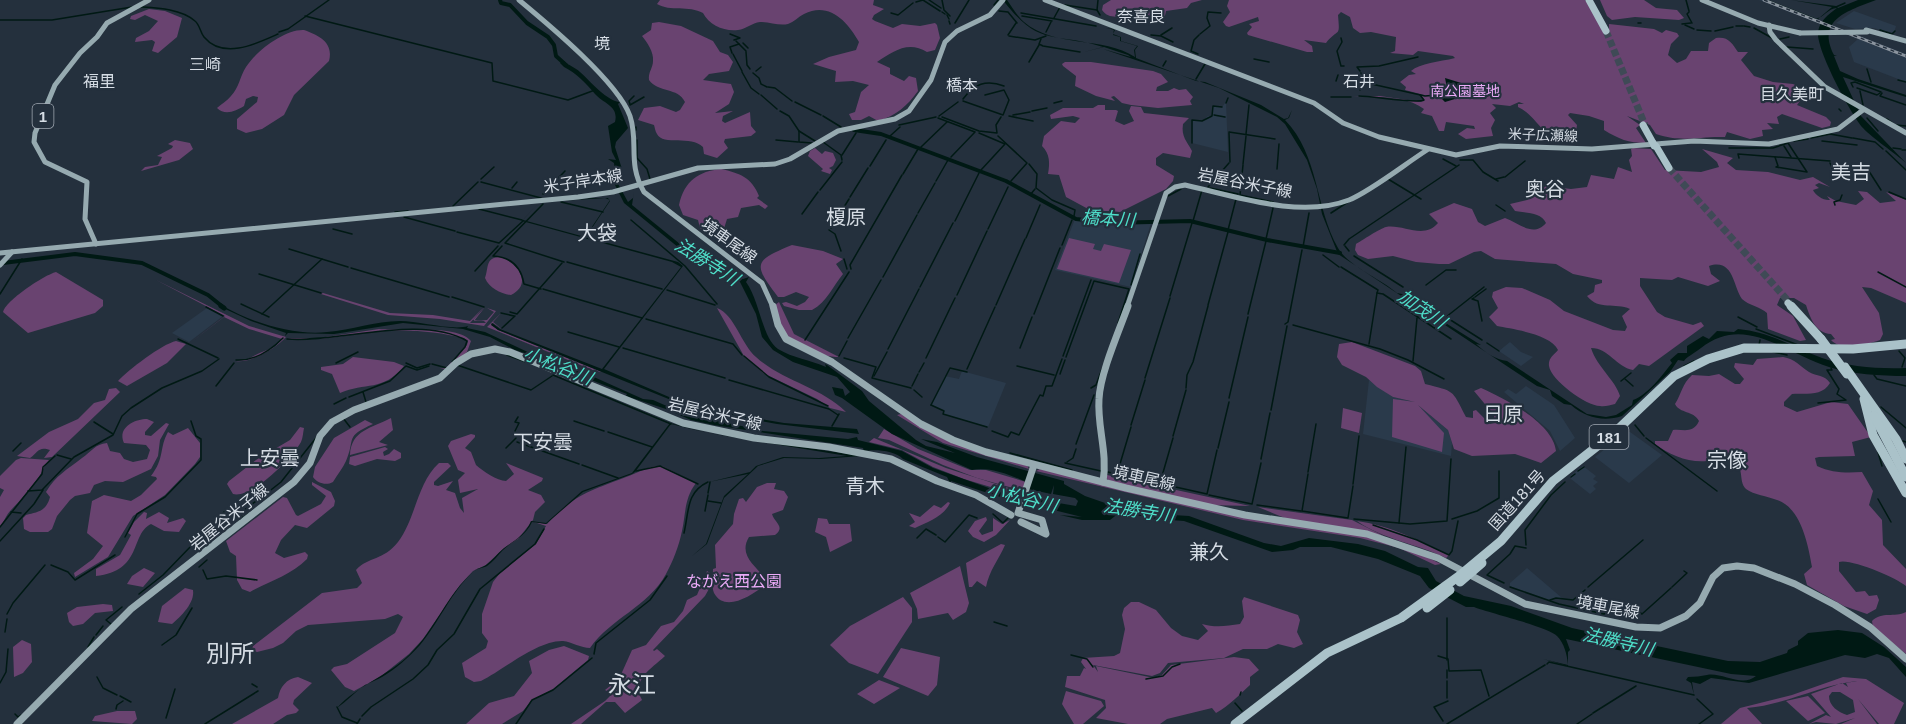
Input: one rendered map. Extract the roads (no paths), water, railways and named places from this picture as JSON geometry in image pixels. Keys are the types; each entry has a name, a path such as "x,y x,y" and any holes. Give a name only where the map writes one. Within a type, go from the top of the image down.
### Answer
{"highway":[{"path":"1590,1 1605,31"},
{"path":"1644,125 1669,168"},
{"path":"1789,303 1837,358 1896,440 1906,459"},
{"path":"1822,339 1849,374 1892,446 1906,476"},
{"name":"国道181号","path":"1242,724 1324,660 1411,618 1507,540 1551,488 1634,420 1679,376 1728,354 1743,351 1786,349 1861,352 1906,345"},
{"path":"1849,374 1892,446"},
{"path":"1864,399 1873,435 1906,494"},
{"name":"国道181号","path":"1235,724 1327,653 1401,618 1434,599"}],"main road":[{"name":"1","path":"96,244 85,219 87,182 45,162 37,151 34,135 56,85 80,53 97,38 107,23 149,0"},
{"name":"境車尾線","path":"519,0 556,30 624,102 631,118 631,155 637,185 678,220 762,283 771,298 781,332 792,344 832,362 935,432 1033,467 1245,515 1367,534 1431,555 1464,575 1525,604 1653,629 1666,627 1699,605 1713,576 1720,570 1730,566 1753,567 1776,575 1847,612 1873,630 1906,659"},
{"name":"米子岸本線","path":"0,253 450,211 613,192 705,167 755,167 776,164 790,159 838,131 883,123 903,116 931,80 945,42 957,32 990,15 1003,0"},
{"name":"米子広瀬線","path":"1045,0 1314,103 1349,126 1390,141 1456,155 1500,146 1592,149 1702,141 1763,145 1836,130 1854,118 1861,110"},
{"path":"1703,0 1769,26 1800,32 1866,31 1906,41"},
{"path":"1769,26 1776,40 1805,70 1861,110 1906,133"},
{"name":"岩屋谷米子線","path":"1103,483 1106,450 1098,415 1099,391 1166,193 1180,186 1289,207 1327,207 1351,199 1427,150"},
{"path":"2,263 12,251"},
{"name":"岩屋谷米子線","path":"17,724 131,609 294,482 310,463 320,436 332,422 354,410 440,378 459,360 483,350 495,349 510,352 683,423 747,437 829,447 891,459 937,481 976,495 1011,515"},
{"path":"1021,522 1046,534 1044,522 1018,513 1033,467"}],"water":[{"path":"1003,0 1007,0 1021,20 1016,15"},
{"path":"1791,0 1838,8 1858,0 1876,0 1838,18 1829,33 1829,43 1834,55 1837,56 1834,56 1840,71 1906,95 1906,97 1843,77 1861,116 1906,163 1863,128 1843,97 1828,67 1818,32 1823,21 1837,8 1820,17 1832,7"},
{"path":"1021,20 1036,30 1061,38 1049,36 1038,32"},
{"path":"1113,34 1121,37 1121,41 1138,46 1135,50 1136,58 1180,75 1103,49 1131,57 1104,47 1084,52 1103,47 1087,43 1108,46 1135,57 1134,50 1137,46 1120,41 1120,37"},
{"path":"564,61 578,70 610,99 620,102 618,104 628,128 616,142 615,147 622,169 617,182 628,202 633,198 634,192 632,205 680,244 704,255 721,270 735,277 743,279 749,277 746,282 755,299 768,337 778,349 826,367 825,364 827,365 862,391 869,401 926,446 955,453 921,439 1064,481 1064,484 1085,496 1108,504 1157,514 1189,516 1264,543 1281,546 1309,538 1358,544 1385,551 1418,567 1428,568 1436,581 1464,596 1511,606 1572,628 1631,641 1642,639 1652,645 1728,661 1760,662 1787,653 1808,633 1838,630 1862,633 1884,647 1906,667 1906,677 1889,658 1877,654 1865,658 1845,655 1749,683 1711,678 1700,684 1692,682 1694,695 1691,683 1686,680 1688,677 1713,675 1745,680 1756,676 1731,674 1566,639 1570,650 1568,665 1563,645 1552,632 1474,607 1466,607 1429,588 1420,576 1378,559 1331,547 1300,547 1272,552 1184,521 1156,519 1127,513 1119,513 1110,520 1082,520 1060,515 1082,517 997,496 951,481 950,483 947,477 890,452 864,451 863,448 691,420 626,396 627,394 571,372 559,370 561,367 547,360 515,350 490,337 463,329 403,323 334,334 288,333 285,336 286,333 251,321 221,307 287,330 314,333 400,321 454,327 468,326 467,328 485,332 532,354 547,356 643,399 653,400 694,418 703,417 763,431 848,439 857,437 858,440 902,451 933,468 1000,492 1076,506 1078,501 1075,498 1053,494 1054,485 1051,494 1024,488 1026,482 992,470 972,470 892,434 835,395 832,387 843,389 845,396 850,392 837,377 793,362 773,350 762,337 756,314 740,282 717,273 701,257 684,252 624,203 613,181 614,163 608,159 616,160 612,152 608,126 615,122 615,112 581,79 560,63"},
{"path":"1445,78 1471,86 1475,93 1445,102 1438,95 1447,88"},
{"path":"1199,81 1205,82 1261,105 1284,119 1288,118 1292,110 1289,118 1285,120 1296,134 1311,165 1325,216 1343,255 1397,293 1407,295 1412,302 1481,345 1476,344 1486,352 1338,254 1322,214 1317,189 1307,160 1285,124 1277,117 1219,88"},
{"path":"610,200 586,237 678,262 683,266 604,369 676,400 709,410 784,423 857,429 859,434 777,424 707,411 676,402 498,330 491,325 492,323 500,329 602,369 681,267 672,262 522,221 537,204 523,220 585,237"},
{"path":"1738,329 1761,333 1822,358 1843,364 1906,368 1906,376 1866,374 1838,369 1765,340 1749,335 1734,334 1717,338 1684,361 1678,360 1670,372 1622,416 1609,419 1595,418 1589,416 1571,405 1564,404 1552,396 1550,390 1537,386 1488,354 1507,361 1587,414 1606,417 1616,415 1632,405 1633,400 1644,394 1659,379 1672,363 1670,360 1678,353 1687,353 1687,346 1703,336 1709,339 1717,331 1734,332"},
{"path":"670,423 708,433 671,424 635,472 583,492 546,524 532,522 523,535 487,566 477,569 488,563 519,537 531,521 546,523 582,491 632,473"},
{"path":"708,433 861,456 821,459 784,458 758,466 724,498 707,544 692,556 706,544 724,496 748,474 709,482 750,472 756,466 783,457 847,456"},
{"path":"466,579 420,645 407,658 380,678 369,683 392,669 410,654"}],"waterway":[{"path":"306,16 329,0"},
{"name":"法勝寺川","path":"500,0 501,3 510,5 527,23 548,37 554,45 556,56 566,65"},
{"path":"916,2 923,0 940,11"},
{"path":"929,0 941,8"},
{"path":"942,0 944,10 950,16"},
{"path":"955,23 969,0"},
{"path":"994,5 998,0"},
{"path":"1097,10 1098,0"},
{"path":"1686,0 1689,11"},
{"path":"1769,1 1815,19"},
{"path":"891,13 898,15 913,3"},
{"path":"1836,7 1845,3"},
{"path":"1065,5 1097,10"},
{"path":"0,20 52,20 132,7"},
{"path":"141,7 169,10 189,17 197,23 204,37 220,48 240,48 278,34"},
{"path":"1054,18 1060,7"},
{"path":"1097,10 1100,15"},
{"path":"999,11 1008,12 1017,23"},
{"path":"1200,34 1210,26 1207,18 1208,12 1221,13"},
{"path":"1689,12 1687,14 1692,23"},
{"path":"1021,13 1096,26"},
{"path":"947,15 949,19"},
{"path":"279,32 288,29 306,16"},
{"path":"306,16 492,63 493,81 568,100 595,90"},
{"path":"1022,16 1052,21"},
{"path":"1046,32 1051,22"},
{"path":"1008,35 1016,23"},
{"path":"1682,24 1691,23"},
{"path":"1685,25 1694,29"},
{"path":"1736,26 1743,26"},
{"path":"1744,26 1750,27"},
{"path":"1715,31 1733,27"},
{"path":"1161,35 1172,28"},
{"path":"1754,28 1772,38"},
{"path":"1697,30 1711,31"},
{"path":"1880,30 1892,34 1895,31"},
{"path":"730,34 740,38 734,40"},
{"path":"1151,35 1161,36 1173,42"},
{"path":"1198,54 1191,51 1194,40 1199,35"},
{"path":"1009,36 1035,40 1046,36"},
{"path":"1780,39 1789,37"},
{"path":"1341,38 1342,42 1337,51 1341,66 1344,66"},
{"path":"1041,39 1039,44 1043,46 1080,52"},
{"path":"736,41 739,44"},
{"path":"743,43 748,48"},
{"path":"732,53 730,47 739,44"},
{"path":"739,44 746,51"},
{"path":"1029,62 1039,45"},
{"path":"1787,47 1813,49"},
{"path":"746,52 747,65 750,69"},
{"path":"733,54 742,71"},
{"path":"1360,71 1357,67 1379,66 1418,57"},
{"path":"1254,59 1269,62"},
{"path":"1163,66 1166,61"},
{"path":"1196,79 1205,64"},
{"path":"756,71 761,67"},
{"path":"1867,69 1871,82"},
{"path":"742,72 751,88 759,94"},
{"path":"753,73 759,78 761,84 767,87"},
{"path":"1360,90 1366,82 1361,73"},
{"path":"1336,81 1338,75"},
{"path":"1898,80 1906,82"},
{"path":"1853,87 1851,83 1855,82 1881,92"},
{"path":"963,99 981,84 992,83 1004,86"},
{"path":"1367,83 1425,96 1437,95"},
{"path":"768,87 775,88 792,101"},
{"path":"1857,88 1877,95 1880,93"},
{"path":"963,101 1003,115 1009,100 1004,90 985,95"},
{"path":"1860,91 1863,105"},
{"path":"1882,93 1880,96 1906,105"},
{"path":"761,95 777,109"},
{"path":"1359,96 1424,100 1420,95"},
{"path":"630,104 629,101 634,96"},
{"path":"630,105 644,97"},
{"path":"1331,97 1351,97"},
{"path":"1226,103 1228,98"},
{"path":"1054,103 1062,101"},
{"path":"795,102 821,115"},
{"path":"939,116 958,102"},
{"path":"1246,134 1249,105"},
{"path":"1192,143 1192,120 1202,121 1212,116 1213,106 1222,107"},
{"path":"1032,111 1047,108"},
{"path":"780,111 789,116 799,131"},
{"path":"1013,115 1030,112"},
{"path":"1214,115 1225,117"},
{"path":"823,116 841,127"},
{"path":"1009,116 1033,121"},
{"path":"899,125 936,117"},
{"path":"942,117 979,131 997,133 996,125 1001,117"},
{"path":"938,118 975,132 951,157"},
{"path":"1867,118 1878,131"},
{"path":"1887,119 1894,124"},
{"path":"921,147 947,122"},
{"path":"1896,125 1906,126"},
{"path":"890,136 900,127"},
{"name":"橋本川","path":"854,130 881,134 1006,181 1076,219 1110,223 1190,221 1267,240 1340,253"},
{"path":"799,131 815,141"},
{"path":"799,131 799,142 812,143"},
{"path":"1229,132 1275,139"},
{"path":"842,155 856,133"},
{"path":"979,133 1005,144 981,170"},
{"path":"1229,133 1230,162"},
{"path":"1811,138 1830,134 1852,138"},
{"path":"998,136 1027,163 1011,181"},
{"path":"1243,164 1246,136"},
{"path":"1853,138 1875,142 1883,149"},
{"path":"1794,141 1808,139"},
{"path":"637,140 637,158 647,169 650,179"},
{"path":"776,140 798,142"},
{"path":"870,166 886,140"},
{"path":"1822,141 1857,145"},
{"path":"823,142 841,155 842,160"},
{"path":"1729,148 1773,148 1788,143 1798,159"},
{"path":"1277,169 1279,144"},
{"path":"1784,146 1791,157"},
{"path":"1893,148 1901,149"},
{"path":"903,174 918,149"},
{"path":"1886,151 1906,170"},
{"path":"1739,158 1738,154 1798,159"},
{"path":"1775,157 1778,166 1776,167 1807,172 1798,159"},
{"path":"1443,159 1456,166"},
{"path":"1798,159 1830,161"},
{"path":"936,181 948,160"},
{"path":"1460,160 1473,160 1483,172 1498,181"},
{"path":"1505,177 1525,161"},
{"path":"820,190 842,162"},
{"path":"1208,187 1229,163"},
{"path":"1830,163 1837,179"},
{"path":"1029,164 1037,174 1036,188 1052,200 1075,210 1074,216"},
{"path":"1243,165 1240,195 1273,202"},
{"path":"1414,195 1459,165"},
{"path":"1865,165 1881,190"},
{"path":"481,179 494,167"},
{"path":"850,197 868,168"},
{"path":"543,194 565,171"},
{"path":"955,221 979,173"},
{"path":"851,269 850,265 902,175"},
{"path":"1496,179 1504,177"},
{"path":"1388,179 1414,195"},
{"path":"453,206 478,182"},
{"path":"481,182 541,198"},
{"path":"512,188 517,182"},
{"path":"918,213 935,183"},
{"path":"988,229 1008,187"},
{"path":"1210,188 1238,194"},
{"name":"橋本川","path":"1030,195 1035,189"},
{"path":"1168,196 1181,189"},
{"path":"1193,221 1202,190"},
{"path":"802,214 818,192"},
{"path":"1889,192 1906,199"},
{"path":"1344,245 1349,239 1414,195"},
{"path":"1414,195 1421,199"},
{"path":"1835,205 1834,202 1840,200 1842,195"},
{"path":"831,228 849,199"},
{"path":"1228,230 1236,199"},
{"path":"561,202 603,212"},
{"path":"1331,213 1348,202"},
{"path":"543,204 505,243 564,262"},
{"path":"1026,238 1040,205"},
{"path":"1496,205 1505,211"},
{"path":"1266,239 1273,208"},
{"path":"479,209 522,220"},
{"path":"395,212 408,211"},
{"path":"1303,247 1309,213"},
{"path":"883,277 917,215"},
{"path":"404,217 455,231"},
{"path":"631,220 685,266 717,304"},
{"path":"1062,245 1072,220"},
{"path":"457,232 499,243 523,221"},
{"path":"920,287 953,223"},
{"path":"1170,296 1192,223"},
{"path":"333,229 352,234"},
{"path":"829,230 835,234 841,251"},
{"path":"957,295 987,231"},
{"path":"1208,305 1228,232"},
{"path":"996,305 1025,239"},
{"path":"1248,314 1266,241"},
{"path":"475,271 498,246"},
{"path":"502,246 493,256 510,261 518,267 524,284 539,289"},
{"path":"1345,246 1349,251"},
{"path":"1034,314 1060,248"},
{"path":"289,249 322,259"},
{"path":"1285,324 1288,322 1302,250"},
{"name":"小松谷川","path":"3,263 75,254 142,263 208,295 223,307"},
{"path":"1131,285 1140,254"},
{"path":"1323,255 1339,267"},
{"path":"1354,256 1403,287"},
{"path":"0,294 22,259"},
{"path":"294,285 322,259"},
{"path":"322,259 348,267"},
{"path":"844,259 847,269"},
{"path":"567,262 662,289"},
{"path":"539,289 562,263"},
{"path":"1341,267 1378,290 1377,293"},
{"path":"351,268 449,297"},
{"path":"1426,285 1446,270 1456,270"},
{"path":"805,340 849,272"},
{"path":"1878,272 1906,287"},
{"path":"259,274 294,285"},
{"path":"848,338 881,280"},
{"path":"1063,356 1091,280"},
{"path":"1066,357 1094,281 1129,289 1118,323"},
{"path":"262,314 294,285"},
{"path":"294,285 321,293"},
{"path":"1446,317 1484,287"},
{"path":"510,312 517,314 539,289"},
{"path":"543,289 642,318"},
{"path":"888,349 919,289"},
{"path":"1475,297 1486,289"},
{"path":"667,290 715,305"},
{"path":"1369,344 1377,293"},
{"path":"1377,293 1383,294 1451,339"},
{"path":"1412,295 1444,316"},
{"path":"452,297 484,307"},
{"path":"926,358 955,298"},
{"path":"1145,378 1170,298"},
{"path":"1474,298 1472,299 1478,301 1482,321"},
{"path":"241,304 262,314"},
{"path":"1186,388 1187,375 1193,362 1208,306"},
{"path":"206,307 223,316"},
{"path":"967,369 995,307"},
{"path":"501,313 514,316"},
{"path":"262,314 269,317"},
{"path":"502,328 515,316"},
{"path":"1020,348 1032,317"},
{"path":"1229,398 1248,317"},
{"path":"1738,317 1757,327"},
{"path":"1413,361 1417,318"},
{"path":"646,319 733,344 742,355"},
{"path":"1449,319 1482,340"},
{"path":"1293,325 1380,349 1408,360 1444,379"},
{"path":"1271,410 1287,326"},
{"name":"加茂川","path":"1756,329 1798,345"},
{"path":"287,339 308,339 379,331 427,330 448,333 467,341 465,347 452,362"},
{"path":"568,332 619,347"},
{"path":"236,360 249,359 262,354 283,338"},
{"path":"178,339 218,358"},
{"path":"1759,345 1760,340"},
{"path":"839,356 847,341"},
{"path":"1487,343 1499,351"},
{"path":"623,348 725,378"},
{"path":"1899,351 1905,358 1902,367"},
{"path":"336,363 358,352"},
{"path":"874,376 887,352"},
{"path":"1773,352 1787,355"},
{"path":"507,355 526,362"},
{"path":"744,356 769,377 828,406"},
{"path":"844,358 876,367 872,378 911,388"},
{"path":"29,491 42,490 74,457 113,435 122,416 131,408 162,388 202,371 219,359"},
{"path":"992,431 1008,437 1011,432 1019,435 1040,395 1043,396 1046,386 1052,386 1062,359"},
{"path":"1060,374 1065,360"},
{"path":"1684,366 1694,361"},
{"path":"216,386 234,363"},
{"path":"406,363 417,368 430,364"},
{"path":"919,372 924,363"},
{"path":"432,364 447,368"},
{"path":"457,365 531,390 552,376"},
{"path":"349,397 390,381 406,366 417,370 429,366"},
{"path":"1017,366 1054,375"},
{"path":"967,372 950,368 931,405 944,411 943,414 987,427"},
{"path":"1818,403 1846,400 1837,394 1839,389 1827,370 1832,370 1831,368"},
{"path":"1091,388 1096,385 1102,369"},
{"path":"1621,381 1631,373"},
{"path":"912,386 918,374"},
{"path":"553,375 671,424"},
{"path":"1874,375 1877,379 1906,386"},
{"path":"1625,379 1633,386"},
{"path":"729,380 829,409 838,415"},
{"path":"1131,425 1145,380"},
{"path":"914,390 922,397"},
{"path":"1173,436 1186,390"},
{"path":"363,392 366,402"},
{"path":"1076,444 1094,395"},
{"path":"334,404 346,398"},
{"path":"1218,448 1229,402"},
{"path":"1881,407 1906,428"},
{"path":"1261,459 1270,413"},
{"path":"832,426 839,414"},
{"path":"506,448 516,438 515,431 519,423 515,422 518,417"},
{"path":"343,418 350,427"},
{"path":"125,537 137,514 165,497 201,460 201,439 196,436 191,421"},
{"path":"574,421 604,431"},
{"path":"94,422 113,434"},
{"path":"1308,472 1316,424"},
{"path":"1635,425 1644,436"},
{"path":"1131,427 1117,474 1207,494 1217,450"},
{"path":"608,432 652,447"},
{"path":"1353,484 1359,436"},
{"path":"267,493 281,482 316,438"},
{"path":"1160,483 1173,438"},
{"path":"1646,438 1717,491"},
{"path":"517,442 579,464"},
{"path":"13,451 21,443"},
{"path":"1399,523 1406,447"},
{"path":"1067,462 1073,458 1076,449"},
{"path":"1878,452 1882,466"},
{"path":"1010,453 1072,470"},
{"path":"57,455 71,459"},
{"path":"29,491 42,474 43,467 55,456"},
{"path":"1354,519 1410,524 1447,521 1451,459"},
{"path":"1065,463 1101,471"},
{"path":"1209,495 1252,504 1261,463"},
{"path":"582,465 618,478"},
{"path":"636,471 660,466 698,484"},
{"path":"1578,471 1584,467"},
{"path":"1452,519 1477,511 1499,498 1499,471"},
{"path":"1108,472 1115,474"},
{"path":"1308,474 1302,511 1348,518 1353,486"},
{"path":"1571,477 1575,474"},
{"path":"684,533 692,497 701,486 708,482"},
{"path":"708,493 710,482"},
{"path":"1526,545 1525,530 1551,495 1565,482"},
{"path":"0,541 34,504 43,490"},
{"path":"12,512 29,491"},
{"path":"252,504 265,495"},
{"path":"705,511 708,495"},
{"path":"139,594 163,575 224,512 241,499"},
{"path":"1878,499 1891,522"},
{"path":"708,501 721,503"},
{"path":"1257,505 1301,511"},
{"path":"242,517 239,514 250,506"},
{"path":"0,527 12,512"},
{"path":"12,512 21,513"},
{"path":"238,522 248,514"},
{"path":"993,514 1003,523 1008,518"},
{"path":"938,537 945,542 969,515 977,518"},
{"path":"1373,525 1417,540 1449,555 1452,551 1458,521"},
{"path":"362,716 371,707 413,679 428,665 437,650 454,634 480,589 535,544 544,529"},
{"path":"917,538 926,529 936,535"},
{"path":"204,535 212,540"},
{"path":"1588,587 1643,540"},
{"path":"1504,583 1487,575 1510,554 1515,546 1526,548"},
{"path":"51,565 68,572 75,580 115,555"},
{"path":"199,567 207,560"},
{"path":"7,614 13,603 45,565"},
{"path":"203,570 207,579 226,576 257,580"},
{"path":"1672,587 1687,573 1684,571"},
{"path":"594,654 596,643 650,600 667,576"},
{"path":"1510,587 1559,604 1604,614 1611,610"},
{"path":"1612,608 1628,605 1642,614 1671,588"},
{"path":"1550,600 1556,598 1573,600 1585,590"},
{"path":"111,624 106,620 122,607"},
{"path":"162,645 176,635 192,608"},
{"path":"1447,618 1447,659"},
{"path":"5,632 7,619"},
{"path":"994,622 1007,626"},
{"path":"96,635 103,626"},
{"path":"88,647 94,637"},
{"path":"0,683 6,672 8,649"},
{"path":"1071,655 1087,659 1093,667"},
{"path":"1438,656 1447,659"},
{"path":"516,724 532,700 553,690 592,658"},
{"path":"1447,659 1449,671 1481,670 1489,696"},
{"path":"1547,664 1549,662 1694,695"},
{"path":"1146,679 1163,676 1172,667 1180,664"},
{"path":"1447,724 1545,665"},
{"path":"1447,670 1447,678"},
{"path":"97,677 103,688 117,695"},
{"path":"1447,681 1447,698"},
{"path":"252,684 257,687"},
{"path":"1593,713 1636,686"},
{"path":"166,718 175,689"},
{"path":"205,724 258,691"},
{"path":"120,696 131,702"},
{"path":"1697,699 1713,714 1699,724"},
{"path":"116,709 117,705 123,701"},
{"path":"1443,721 1434,707 1448,701"},
{"path":"1235,703 1242,711"},
{"path":"337,707 342,717 357,723"},
{"path":"15,714 18,717 21,715"},
{"path":"1577,724 1592,714"},
{"path":"357,724 360,719"}],"tunnel":[{"path":"1606,31 1645,125"},
{"path":"1669,168 1790,303"}],"railway":[{"path":"1764,0 1906,56"}],"district":[{"name":"奈喜良","path":"1141,16"},
{"name":"境","path":"602,43"},
{"name":"三崎","path":"205,64"},
{"name":"福里","path":"99,81"},
{"name":"石井","path":"1359,81"},
{"name":"橋本","path":"962,85"},
{"name":"目久美町","path":"1792,94"},
{"name":"美吉","path":"1851,172"},
{"name":"奥谷","path":"1545,189"},
{"name":"榎原","path":"846,217"},
{"name":"大袋","path":"597,233"},
{"name":"日原","path":"1503,414"},
{"name":"下安曇","path":"543,442"},
{"name":"上安曇","path":"270,458"},
{"name":"宗像","path":"1727,460"},
{"name":"青木","path":"865,486"},
{"name":"兼久","path":"1209,552"},
{"name":"別所","path":"230,653"},
{"name":"永江","path":"632,684"}],"park label":[{"name":"南公園墓地","path":"1465,91"},
{"name":"ながえ西公園","path":"734,581"}]}
